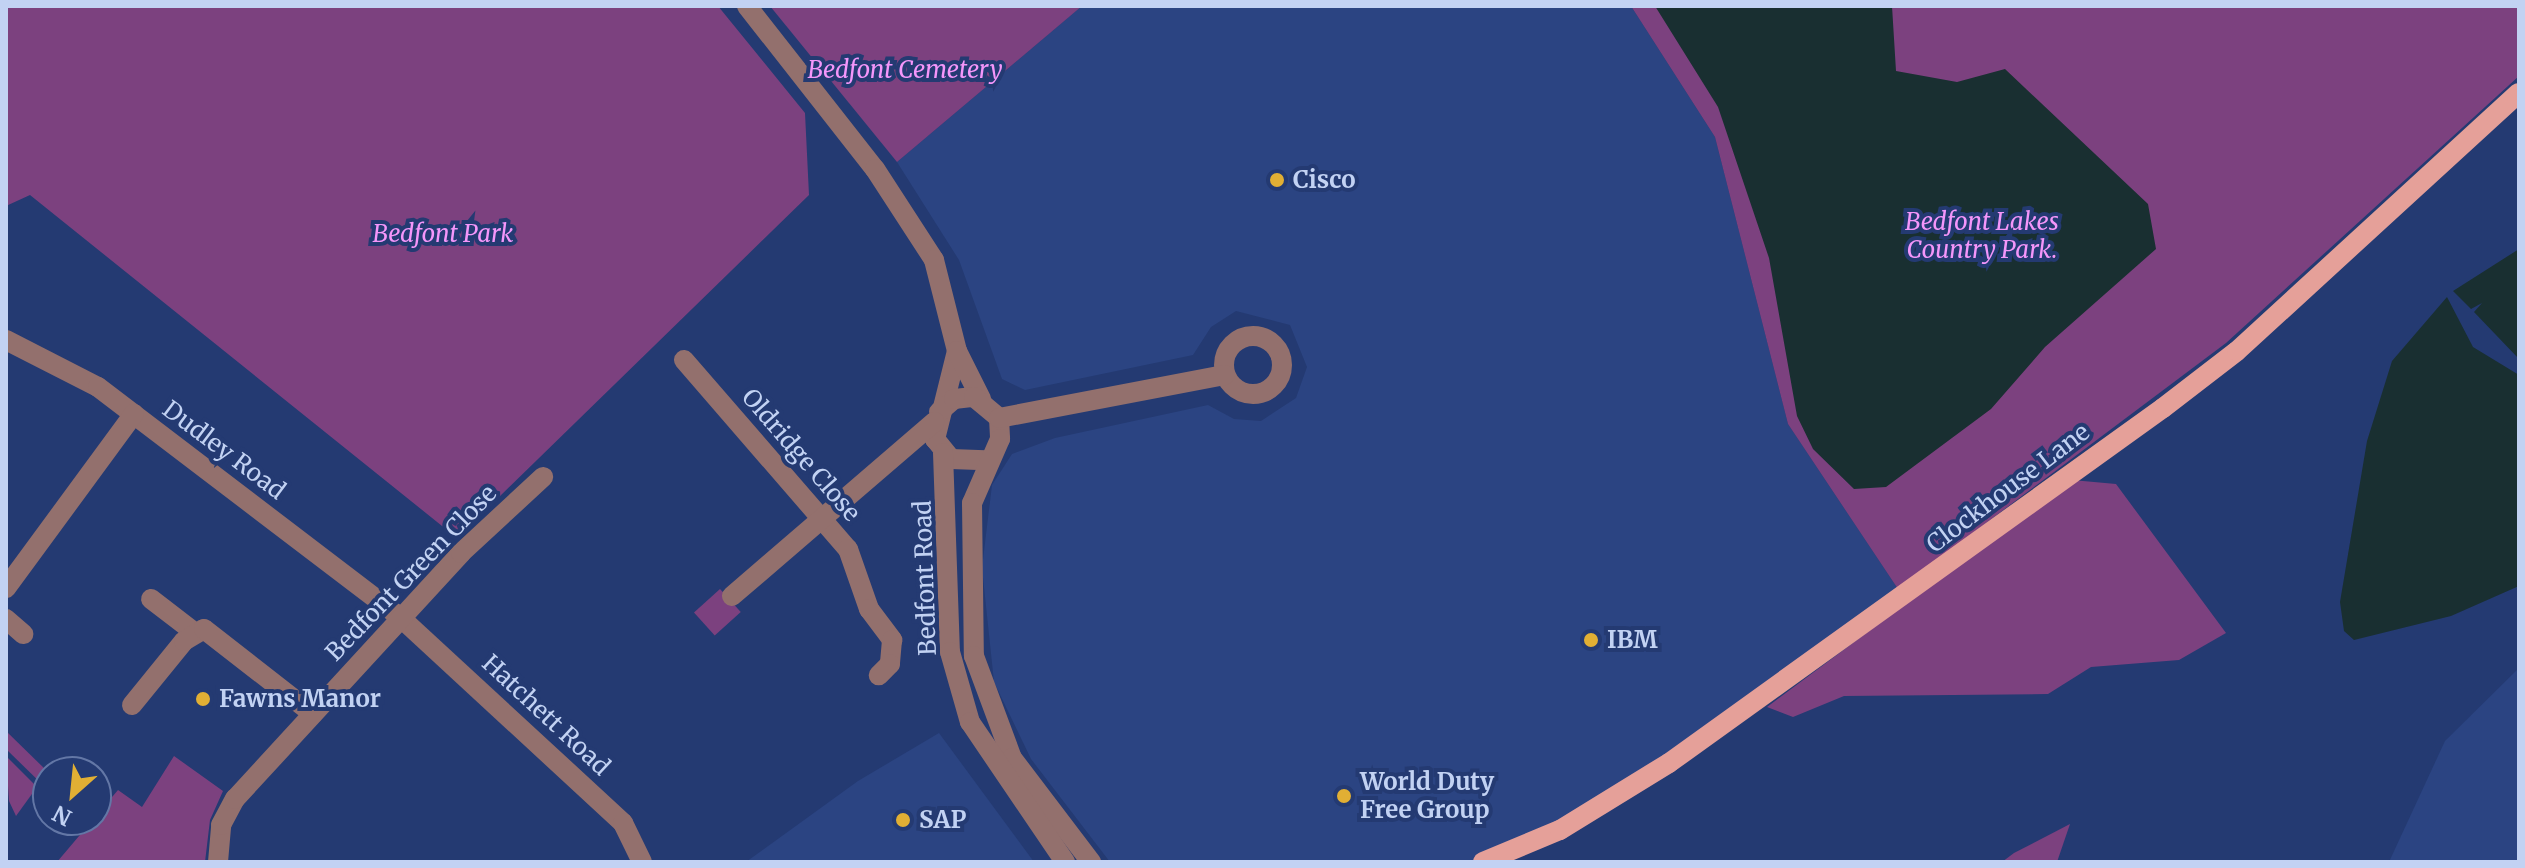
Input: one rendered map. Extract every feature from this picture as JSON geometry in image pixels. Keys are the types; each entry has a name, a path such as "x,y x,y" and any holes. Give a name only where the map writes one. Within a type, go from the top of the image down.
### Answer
{"main road":[{"name":"Clockhouse Lane","path":"1483,862 1560,830 1669,763 2163,408 2271,322 2519,93"}],"street":[{"path":"747,6 927,249 945,283 957,351 981,399 999,418 1225,375"},
{"name":"Dudley Road","path":"6,340 134,414 401,618"},
{"path":"937,417 957,351"},
{"name":"Oldridge Close","path":"684,360 848,549 869,609 892,640 890,664 879,675"},
{"path":"732,596 821,517 898,455 954,399 981,399"},
{"path":"6,588 134,414"},
{"name":"Bedfont Road","path":"937,417 943,453 950,652 970,722 1065,862"},
{"name":"Bedfont Road","path":"999,418 1000,439 985,460 972,503 974,656 1012,758 1091,862"},
{"path":"898,455 943,453 960,463 985,460"},
{"name":"Bedfont Green Close","path":"218,862 221,825 235,799 401,618 543,477"},
{"path":"151,599 194,632 212,632 313,714"},
{"name":"Hatchett Road","path":"401,618 623,823 642,862"},
{"path":"6,619 23,634"},
{"path":"132,705 194,632"}],"shaded area":[{"path":"1082,6 1631,6 1715,137 1788,424 1898,589 1609,812 1505,862 1110,862 1031,759 994,682 982,568 992,485 1012,454 1055,438 1208,405 1234,419 1261,421 1296,398 1307,367 1290,325 1236,311 1211,327 1193,355 1025,390 1002,379 959,260 897,162"},
{"path":"1655,6 1892,6 1896,71 1957,82 2005,69 2148,204 2156,249 2045,347 1991,409 1886,487 1854,489 1813,449 1797,416 1769,258 1718,107"},
{"path":"2519,249 2519,359 2474,312 2482,303 2471,309 2453,291"},
{"path":"2447,297 2473,347 2519,375 2519,586 2451,616 2354,640 2344,631 2340,602 2367,441 2392,361"},
{"path":"2519,668 2519,862 2389,862 2445,741"},
{"name":"SAP","path":"939,733 1034,862 746,862 858,781"}],"green space":[{"name":"Bedfont Park","path":"6,6 718,6 805,113 809,195 457,538 30,195 6,206"},
{"name":"Bedfont Cemetery","path":"770,6 1082,6 897,162"},
{"name":"Bedfont Lakes Country Park.","path":"1631,6 2519,6 2519,76 2226,343 1898,589 1788,424 1715,137"},
{"path":"2072,480 2116,484 2226,633 2179,660 2091,667 2048,694 1844,696 1793,717 1767,707"},
{"path":"720,589 741,612 715,635 694,612"},
{"path":"6,731 32,756 32,774 6,749"},
{"path":"6,756 32,782 32,794 16,816 9,801"},
{"path":"174,756 223,791 210,820 205,862 57,862 79,836 112,836 112,797 118,790 142,807"},
{"path":"2070,824 2057,862 2002,862 2014,853"}],"place":[{"name":"Cisco","path":"1277,180"},
{"name":"IBM","path":"1591,640"},
{"name":"Fawns Manor","path":"203,699"},
{"name":"World Duty Free Group","path":"1344,796"},
{"name":"SAP","path":"903,820"}]}
